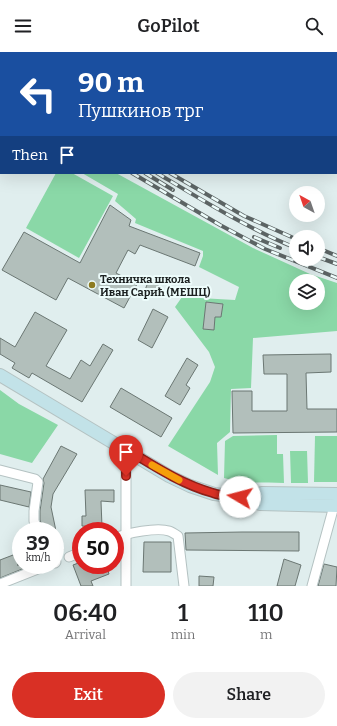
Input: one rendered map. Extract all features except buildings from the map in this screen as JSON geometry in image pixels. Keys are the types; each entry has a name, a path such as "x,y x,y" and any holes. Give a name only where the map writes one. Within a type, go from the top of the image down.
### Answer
{"main road":[{"path":"0,375 169,476 190,486 214,494 240,497 260,504 335,506"},
{"path":"240,497 263,493 337,494"}],"street":[{"path":"126,449 126,586"},
{"path":"0,470 35,479 38,485 35,498 34,522"},
{"path":"312,586 335,506"},
{"path":"126,533 161,530 170,531 178,536 184,586"},
{"path":"0,584 25,574"}],"green space":[{"path":"55,174 74,174 113,196 79,258 26,228"},
{"path":"84,174 118,174 253,248 289,264 289,266 292,266 310,274 289,274 289,310 325,310 325,279 337,283 337,331 253,338 251,388 231,389 230,432 217,443 218,475 168,446 210,382 215,367 209,352 175,307 182,297 235,300 239,287 199,267 203,256 203,251 135,223 136,219 115,201 118,194"},
{"path":"0,390 19,404 58,425 32,463 0,454"},
{"path":"277,435 277,454 283,454 284,483 246,482 224,478 225,441 233,436"},
{"path":"315,436 337,436 337,482 314,482"},
{"path":"290,451 307,451 308,483 291,483"}],"railway":[{"path":"134,174 220,225 265,249 337,278"},
{"path":"147,174 173,190"},
{"path":"159,174 242,223 289,245"},
{"path":"172,174 244,216 289,236"},
{"path":"254,237 280,248"},
{"path":"325,251 337,256"},
{"path":"325,260 337,264"}],"slow traffic":[{"path":"152,465 169,476 179,480"}],"place":[{"name":"Техничка школа Иван Сарић (МЕШЦ)","path":"92,285"}],"route":[{"path":"126,476 126,449 169,476 190,486 214,494 240,497"}]}
